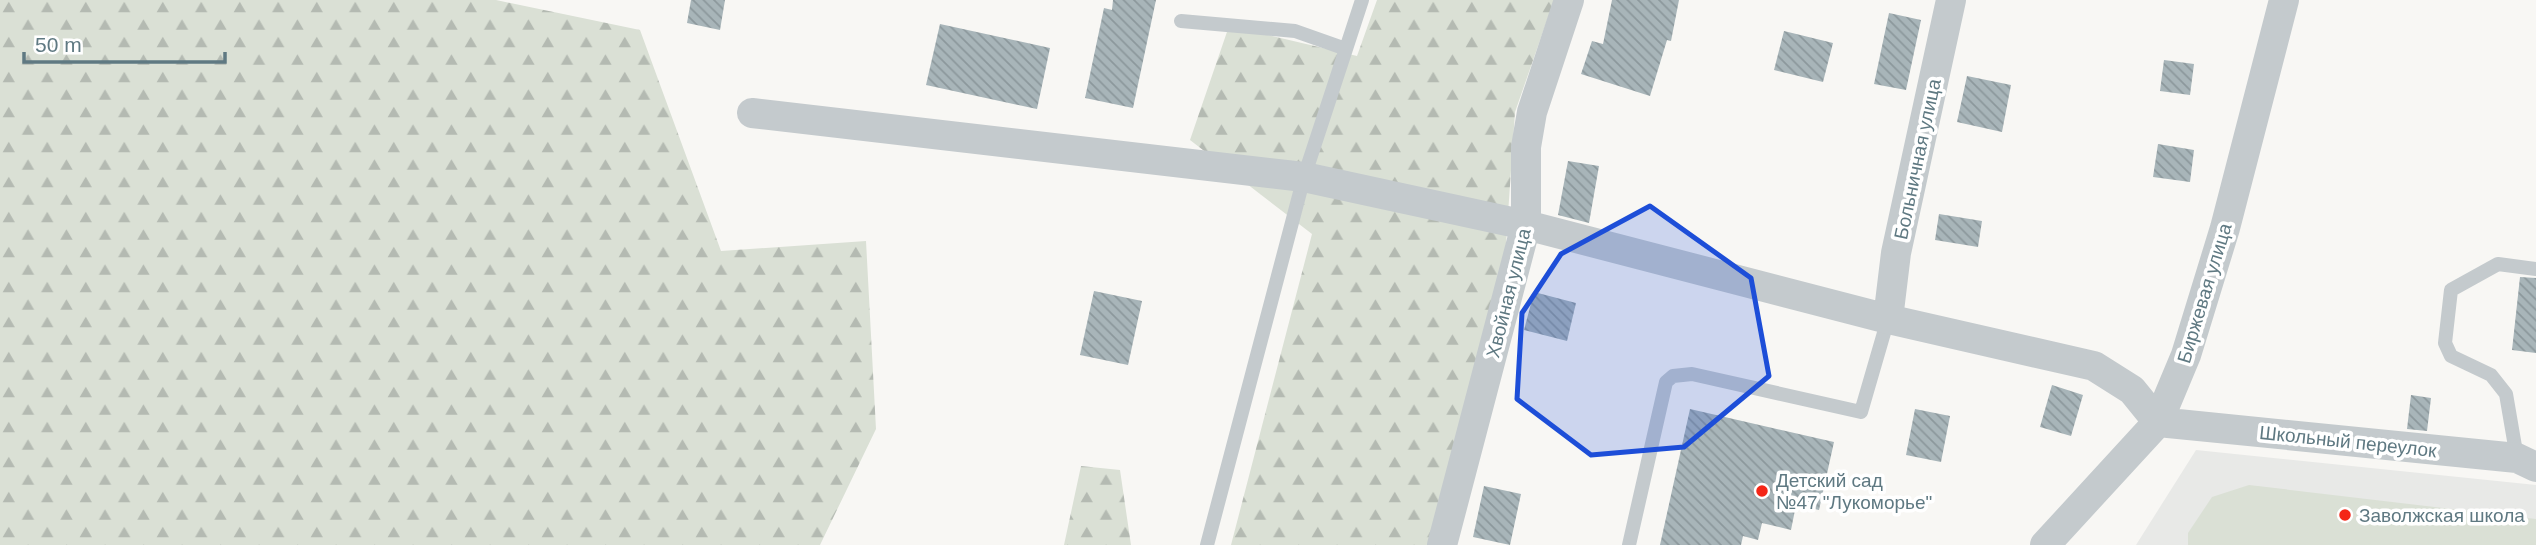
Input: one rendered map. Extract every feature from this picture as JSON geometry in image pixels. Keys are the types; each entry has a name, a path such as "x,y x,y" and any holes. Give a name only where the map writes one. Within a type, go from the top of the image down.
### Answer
{"street":[{"name":"Хвойная улица","path":"1442,545 1527,225 1526,147 1532,111 1569,0"},
{"name":"Больничная улица","path":"1888,319 1896,253 1951,0"},
{"name":"Биржевая улица","path":"2045,545 2158,422 2186,355 2225,228 2284,0"},
{"path":"752,113 1304,177 1527,225 1888,319 2094,366 2132,390 2158,422"},
{"name":"Школьный переулок","path":"2158,422 2526,463"}],"lane":[{"path":"1207,545 1304,177 1362,0"},
{"path":"1181,21 1295,31 1346,49"},
{"path":"2526,463 2506,394 2491,375 2451,356 2445,342 2451,290 2498,264 2536,269"},
{"path":"1629,545 1666,382 1673,376 1692,374 1861,412 1888,319"}],"highlighted area":[{"path":"1650,206 1751,278 1769,376 1684,447 1591,455 1517,399 1522,313 1561,254"}],"shaded area":[{"name":"Заволжская школа","path":"2196,450 2536,485 2536,545 2136,545"}],"green space":[{"path":"0,0 496,0 640,30 721,251 866,241 876,429 820,545 0,545"},
{"path":"1377,0 1554,0 1515,112 1504,273 1428,545 1231,545 1312,234 1190,140 1229,26 1357,56"},
{"path":"1081,466 1120,470 1131,545 1064,545"},
{"path":"2249,485 2536,519 2536,545 2188,545 2188,533 2212,497"}],"building":[{"path":"691,0 725,0 720,30 687,23"},
{"path":"1113,0 1156,0 1133,108 1085,98 1104,8 1112,10"},
{"path":"1612,0 1679,0 1671,41 1667,40 1650,96 1581,74 1592,41 1603,44"},
{"path":"1889,13 1921,20 1906,90 1874,84"},
{"path":"940,24 1050,48 1037,109 926,85"},
{"path":"1784,31 1833,43 1823,82 1774,70"},
{"path":"2164,60 2194,64 2190,95 2160,91"},
{"path":"1967,76 2011,85 2002,132 1957,122"},
{"path":"2158,144 2194,150 2190,182 2153,177"},
{"path":"1568,161 1599,166 1589,223 1558,215"},
{"path":"1939,214 1982,221 1978,247 1935,240"},
{"path":"2520,277 2536,278 2536,353 2512,350"},
{"path":"1094,291 1142,301 1128,365 1080,355"},
{"path":"1534,292 1576,303 1567,341 1524,330"},
{"path":"2052,385 2083,395 2071,436 2040,427"},
{"path":"2411,395 2431,398 2427,431 2407,429"},
{"path":"1690,409 1834,442 1819,510 1796,505 1791,530 1762,523 1758,540 1743,536 1741,545 1660,545"},
{"path":"1915,409 1950,416 1941,462 1906,455"},
{"path":"1484,486 1521,494 1510,545 1473,537"}],"place":[{"name":"Детский сад №47 \"Лукоморье\"","path":"1762,491"},
{"name":"Заволжская школа","path":"2345,515"}]}
